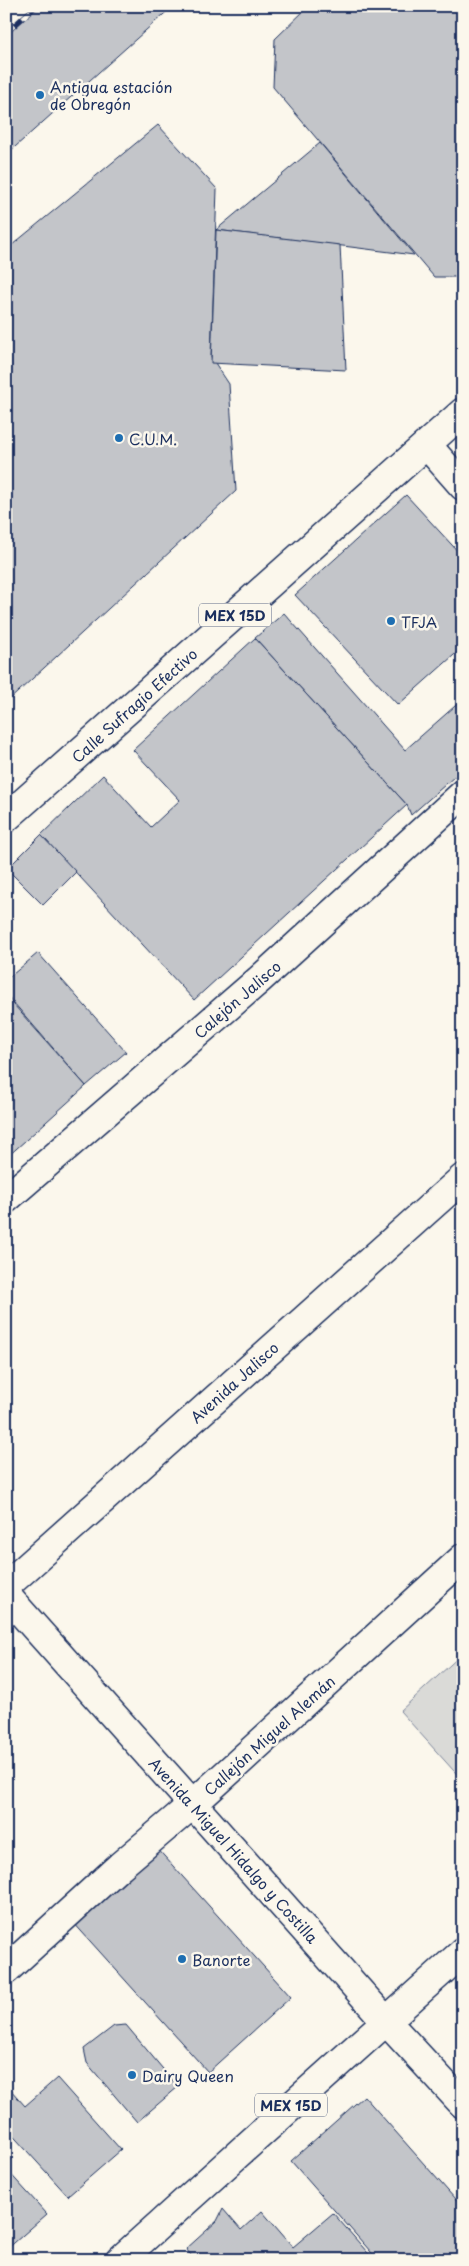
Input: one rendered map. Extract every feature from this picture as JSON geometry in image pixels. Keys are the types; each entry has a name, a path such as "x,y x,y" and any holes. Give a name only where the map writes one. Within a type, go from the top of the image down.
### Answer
{"main road":[{"name":"Calle Sufragio Efectivo","path":"6,818 463,412"},
{"path":"427,445 463,486"},
{"name":"Calejón Jalisco","path":"6,1199 260,979 463,794"},
{"name":"Avenida Jalisco","path":"6,1586 463,1178"},
{"name":"Callejón Miguel Alemán","path":"6,1970 120,1866 193,1804 463,1558"},
{"name":"Avenida Miguel Hidalgo y Costilla","path":"6,1595 386,2021 463,2104"},
{"name":"MEX 15D","path":"120,2260 463,1952"}],"shaded area":[{"path":"463,1653 463,1781 400,1711"}],"building":[{"name":"Antigua estación de Obregón","path":"38,6 173,6 6,155 6,35"},
{"path":"309,6 463,6 463,277 434,277 273,87 275,39"},
{"name":"C.U.M.","path":"158,125 217,189 211,357 229,384 236,491 6,703 6,250"},
{"path":"320,143 414,255 216,230"},
{"path":"216,230 340,245 346,370 211,363"},
{"name":"TFJA","path":"406,495 463,557 463,647 398,705 295,595"},
{"path":"284,613 405,750 463,699 463,769 411,815 407,805 255,638"},
{"path":"255,638 407,805 194,1000 41,835 103,775 151,827 180,800 133,750"},
{"path":"41,835 76,872 43,905 7,869"},
{"path":"38,953 126,1052 86,1086 6,994 6,980"},
{"path":"6,996 86,1086 6,1158"},
{"name":"Banorte","path":"155,1846 291,1997 208,2072 72,1921"},
{"name":"Dairy Queen","path":"126,2025 178,2087 137,2122 87,2063 84,2049 114,2026"},
{"path":"57,2078 121,2150 68,2196 6,2128 6,2093 10,2089 25,2106"},
{"path":"364,2096 463,2208 463,2260 378,2260 291,2161"},
{"path":"6,2169 47,2214 6,2250"},
{"path":"223,2209 241,2230 262,2211 293,2247 333,2213 374,2260 195,2260 186,2249 217,2221"}],"railway":[{"path":"6,33 36,6"}],"place":[{"name":"Antigua estación de Obregón","path":"40,95"},
{"name":"C.U.M.","path":"119,438"},
{"name":"TFJA","path":"391,621"},
{"name":"Banorte","path":"182,1959"},
{"name":"Dairy Queen","path":"132,2075"}]}
